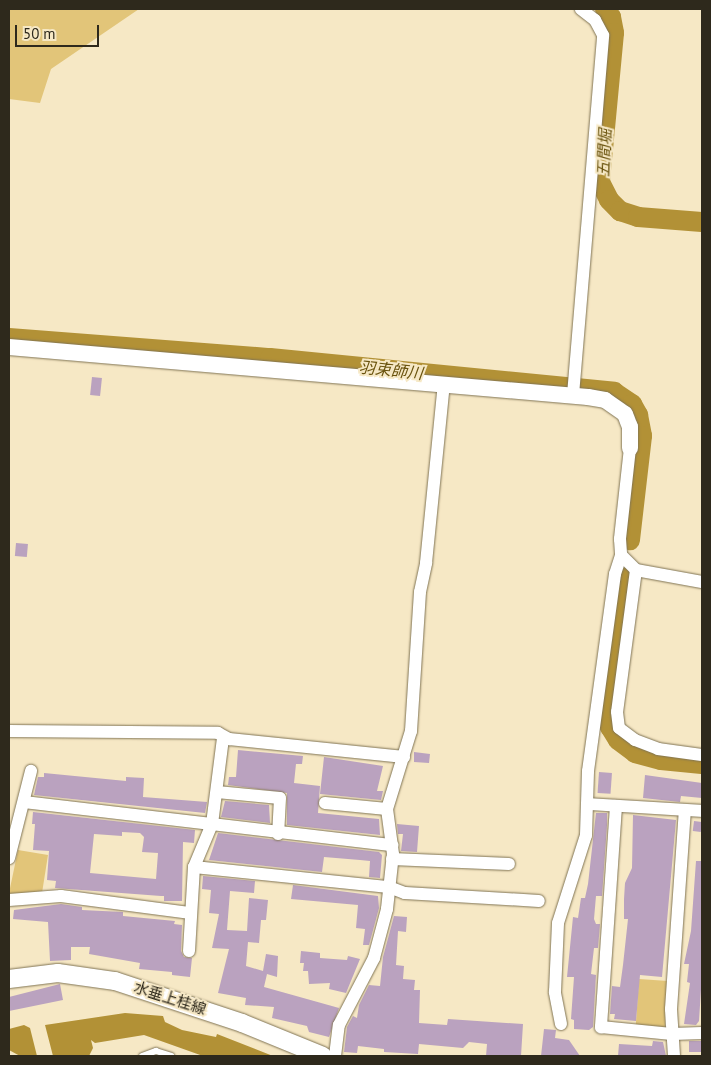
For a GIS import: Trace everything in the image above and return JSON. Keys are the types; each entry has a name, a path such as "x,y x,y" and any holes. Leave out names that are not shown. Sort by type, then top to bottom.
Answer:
{"main road":[{"name":"水垂上桂線","path":"9,978 58,974 115,981 242,1023 323,1056"}],"street":[{"path":"573,395 602,35 595,20 581,9"},
{"path":"9,347 573,395 615,405 625,414 630,427 630,448 620,539 621,554 615,574 588,771 586,836 558,923 555,992 561,1024"},
{"path":"335,1056 340,1025 374,958 382,934 392,859 392,845 386,809 411,731 420,592 426,563 444,384"},
{"path":"621,554 636,570 702,582"},
{"path":"636,570 617,712 619,728 635,740 658,749 702,755"},
{"path":"9,731 218,733 223,738 404,757"},
{"path":"189,951 194,867 212,824 223,738"},
{"path":"9,858 31,772"},
{"path":"217,792 280,798 278,834"},
{"path":"24,802 212,824 278,834 392,845"},
{"path":"325,803 386,809"},
{"path":"588,804 702,811"},
{"path":"616,806 601,1026 672,1034 702,1033"},
{"path":"674,1056 672,1034 685,810"},
{"path":"392,859 509,864"},
{"path":"194,867 389,887 405,893 539,901"},
{"path":"9,900 61,896 191,913"}],"lane":[{"path":"142,1056 171,1056"}],"shaded area":[{"path":"9,9 139,9 51,69 40,103 9,99"},
{"path":"18,850 48,855 42,893 11,896 9,893"},
{"path":"639,979 668,981 665,1028 636,1026"},
{"path":"125,1013 163,1016 165,1022 182,1030 216,1037 217,1034 273,1056 203,1056 144,1035 95,1043 91,1040 93,1048 89,1056 53,1056 45,1025"},
{"path":"24,1025 30,1028 37,1056 20,1056 9,1050 9,1029"}],"building":[{"path":"92,377 102,378 100,396 90,395"},
{"path":"16,543 28,544 27,557 15,556"},
{"path":"238,750 303,756 302,764 296,764 294,783 320,786 318,813 379,819 380,835 287,825 287,793 228,785 229,777 236,777"},
{"path":"414,752 430,754 429,763 414,762"},
{"path":"324,757 383,766 377,791 383,791 381,800 320,794"},
{"path":"599,772 612,773 611,794 598,793"},
{"path":"44,773 126,781 126,777 144,778 143,797 207,802 205,813 34,795 38,777 44,777"},
{"path":"645,775 702,783 702,798 681,796 680,802 643,798"},
{"path":"225,801 269,805 270,823 221,817"},
{"path":"33,812 195,830 194,843 183,842 182,901 164,901 164,896 55,888 56,881 47,880 49,851 33,850 35,824 32,824","holes":["122,832 140,833 144,837 142,852 158,853 156,879 90,873 94,834 122,836"]},
{"path":"596,813 607,813 607,825 602,896 596,896 594,919 596,924 600,924 598,948 594,948 591,974 596,975 593,1027 589,1030 574,1029 574,1020 571,1019 574,977 567,977 573,917 578,918 581,898 585,898"},
{"path":"633,815 676,820 662,977 640,975 636,1021 614,1019 615,1014 610,1014 612,986 620,987 623,965 628,919 624,919 625,883 632,868"},
{"path":"694,821 702,822 701,832 693,831"},
{"path":"397,824 419,826 417,852 401,851 403,834 398,834"},
{"path":"218,833 379,852 382,855 380,878 369,877 370,861 324,857 322,872 209,860"},
{"path":"696,861 702,861 702,974 699,1021 696,1025 684,1024 690,983 687,982 689,964 684,964 691,931"},
{"path":"203,876 255,881 254,893 230,891 227,930 247,931 249,898 268,900 266,920 261,920 259,943 248,942 246,966 263,971 266,954 278,956 277,977 267,974 264,987 339,1008 329,1037 309,1032 307,1026 272,1018 274,1007 245,1005 246,998 218,993 229,949 212,948 219,914 209,913 211,890 202,889"},
{"path":"293,885 378,896 379,908 369,945 363,945 365,929 356,928 358,905 291,899"},
{"path":"61,904 82,907 82,910 123,912 123,916 175,921 174,924 182,925 181,951 184,957 192,958 190,977 172,975 172,972 139,969 140,963 89,954 90,947 71,947 71,960 50,961 48,922 13,919 14,910"},
{"path":"394,916 407,917 406,932 398,931 396,965 404,966 403,979 415,980 414,990 420,990 419,1023 447,1025 448,1019 523,1024 521,1056 486,1056 487,1044 469,1042 463,1048 419,1044 418,1054 384,1052 384,1049 358,1046 357,1053 344,1052 347,1027 353,1016 357,1018 359,1005 369,985 380,986 383,957"},
{"path":"301,951 320,953 320,958 347,960 348,956 360,959 346,993 329,989 330,983 309,984 308,971 303,971 304,963 300,963"},
{"path":"60,984 63,1000 9,1011 9,997"},
{"path":"544,1029 556,1030 555,1038 569,1040 580,1056 541,1056"},
{"path":"653,1041 663,1042 666,1056 618,1056 619,1044 652,1046"},
{"path":"689,1041 702,1041 702,1052 689,1052"}],"waterway":[{"name":"五間堀","path":"605,9 611,17 614,33 600,182 609,200 620,211 638,217 702,222"},
{"name":"羽束師川","path":"9,338 270,358 614,392 632,404 638,415 642,436 630,540"},
{"name":"羽束師川","path":"625,578 610,727 618,740 635,753 661,760 702,764"}]}
